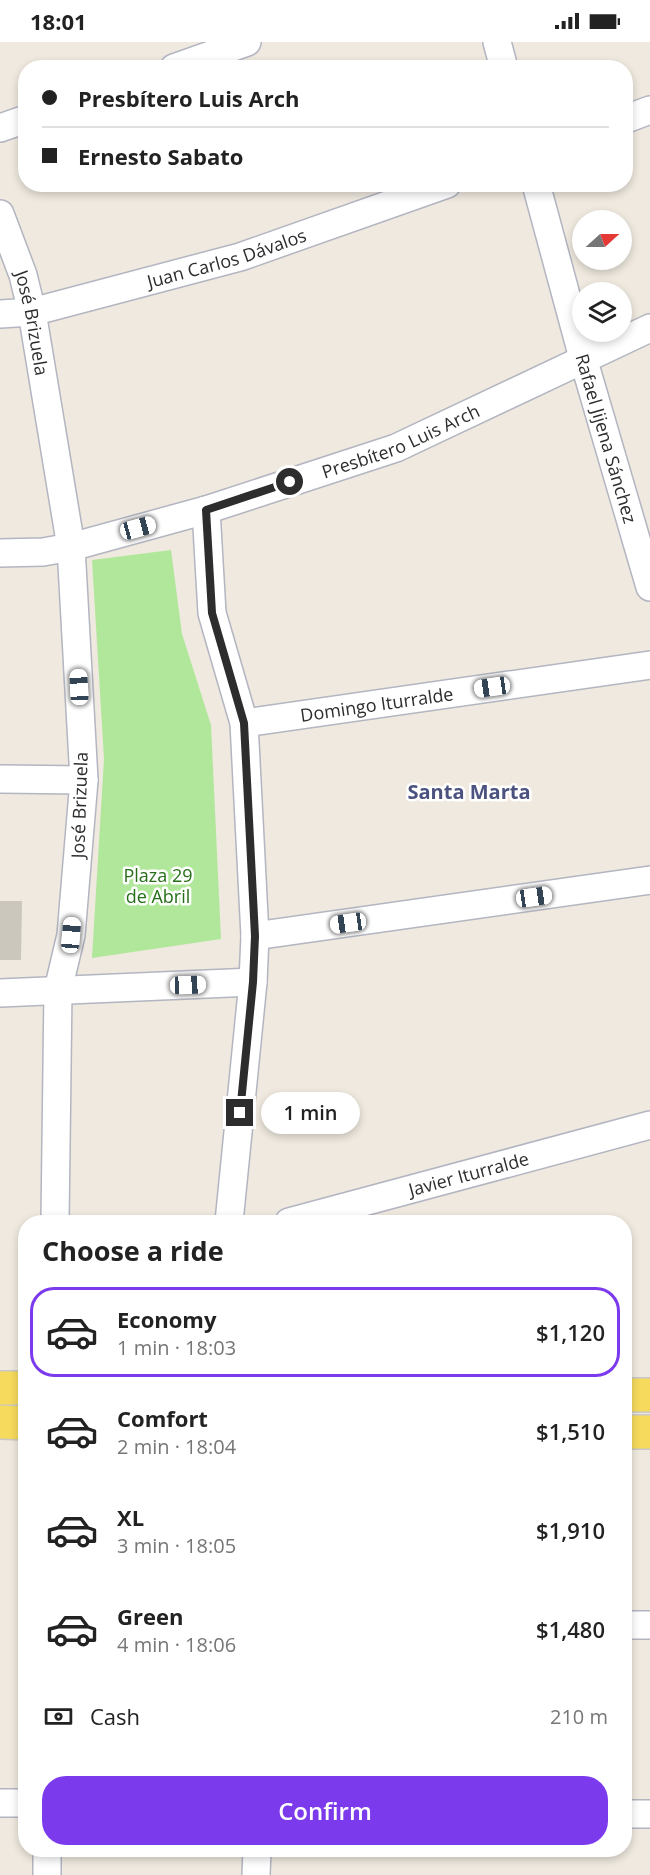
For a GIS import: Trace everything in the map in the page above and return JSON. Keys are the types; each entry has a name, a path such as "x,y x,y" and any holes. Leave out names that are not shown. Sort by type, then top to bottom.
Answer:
{"main road":[{"path":"0,1388 18,1388"},
{"path":"632,1395 650,1395"},
{"path":"0,1422 18,1423"},
{"path":"632,1432 650,1432"}],"street":[{"path":"196,60 247,42"},
{"path":"497,42 502,60"},
{"path":"633,116 650,110"},
{"path":"0,128 18,122"},
{"name":"Juan Carlos Dávalos","path":"0,314 32,312 240,257 424,192"},
{"name":"Rafael Jijena Sánchez","path":"538,192 583,358 638,506 650,587"},
{"name":"José Brizuela","path":"0,214 23,275 32,312 71,547 84,780 71,935 58,990 55,1215"},
{"name":"Presbítero Luis Arch","path":"0,553 43,552 71,547 206,510 396,448 650,328"},
{"path":"206,510 212,613 244,723 255,936 253,982 230,1215"},
{"name":"Domingo Iturralde","path":"244,723 650,665"},
{"path":"0,779 84,780"},
{"path":"255,936 650,880"},
{"path":"0,993 253,982"},
{"name":"Javier Iturralde","path":"315,1215 650,1125"},
{"path":"632,1625 650,1625"},
{"path":"0,1803 18,1803"},
{"path":"632,1814 650,1814"},
{"path":"47,1857 47,1875"},
{"path":"256,1857 256,1875"}],"green space":[{"name":"Plaza 29 de Abril","path":"171,550 182,634 211,725 221,939 92,958 104,759 92,560"}],"building":[{"path":"0,901 22,901 21,960 0,960"}],"district":[{"name":"Santa Marta","path":"469,791"}],"route":[{"path":"240,1113 253,982 255,936 244,723 212,613 206,510 290,482"}]}
